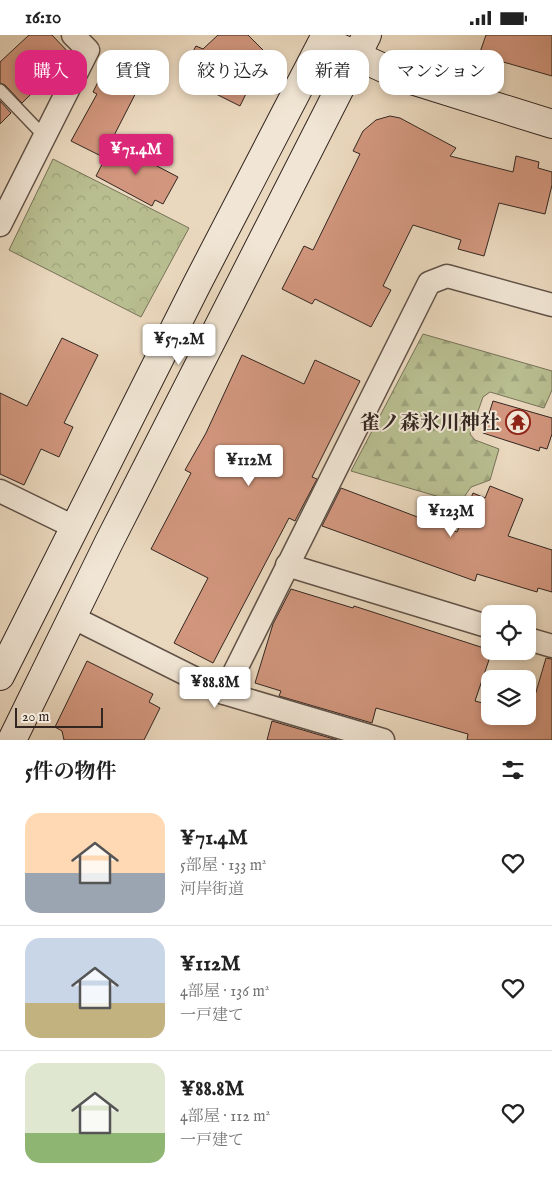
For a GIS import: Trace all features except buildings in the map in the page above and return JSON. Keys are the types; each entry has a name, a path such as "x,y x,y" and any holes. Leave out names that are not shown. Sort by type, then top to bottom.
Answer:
{"street":[{"path":"0,225 88,50 73,35"},
{"path":"0,676 322,36 361,45 405,78 552,124"},
{"path":"12,740 72,617 361,45"},
{"path":"224,693 429,283 448,276 552,305"},
{"path":"0,491 74,527"},
{"path":"287,565 481,624"},
{"path":"72,617 224,693 383,740"},
{"path":"536,641 552,646"}],"lane":[{"path":"0,89 45,137"}],"green space":[{"path":"53,159 189,228 141,317 9,250"},
{"path":"423,334 552,371 552,390 544,408 490,392 483,397 470,434 475,440 499,449 490,480 471,487 460,503 351,471"}],"place":[{"name":"雀ノ森氷川神社","path":"518,422"}]}
